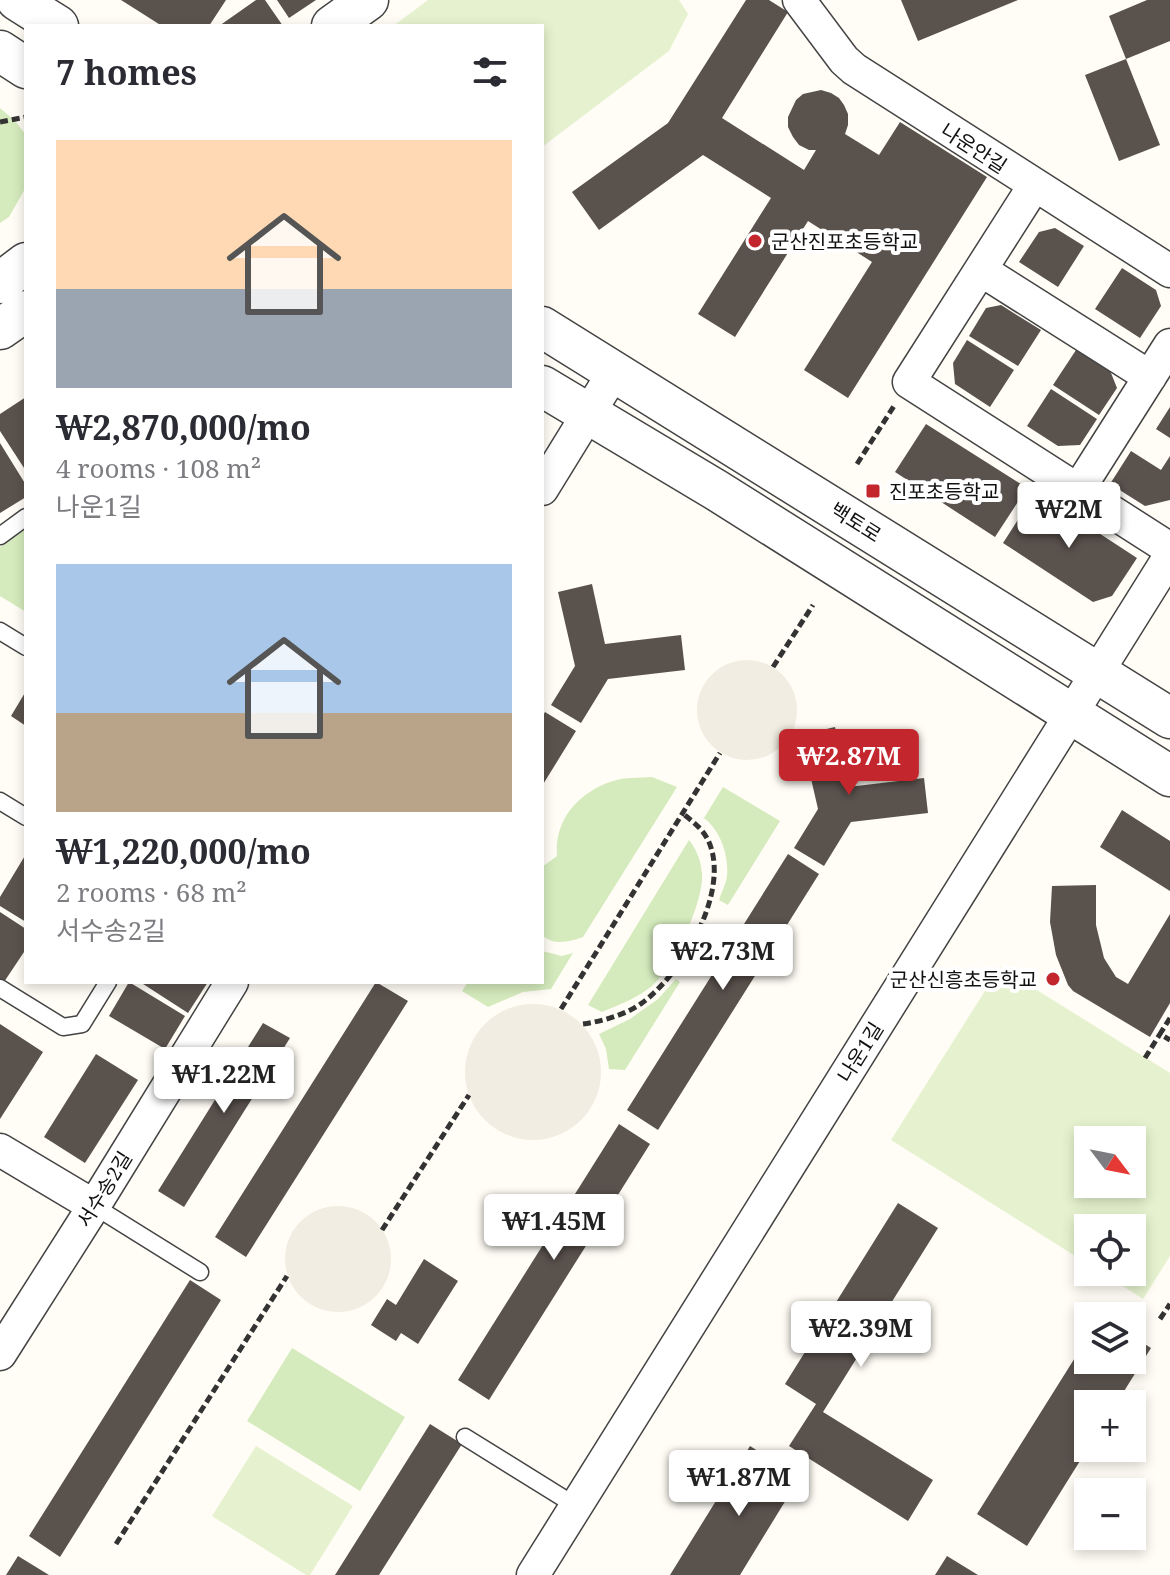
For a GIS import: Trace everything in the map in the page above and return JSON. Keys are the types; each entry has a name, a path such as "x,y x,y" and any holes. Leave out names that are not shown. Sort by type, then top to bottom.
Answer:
{"street":[{"path":"17,0 55,24"},
{"path":"335,24 368,0"},
{"name":"나운안길","path":"799,0 854,69 1170,271"},
{"path":"0,51 24,67"},
{"path":"1034,186 909,382 1170,549"},
{"path":"0,283 24,265"},
{"path":"981,270 1150,377"},
{"path":"0,329 24,312"},
{"name":"백토로","path":"544,328 1170,718"},
{"path":"1078,490 1170,345"},
{"path":"544,486 614,372"},
{"path":"544,387 716,490 1170,776"},
{"name":"나운1길","path":"533,1575 1170,556"},
{"name":"서수송2길","path":"0,1354 231,984"},
{"path":"0,1150 94,1206"}],"lane":[{"path":"0,536 24,518"},
{"path":"0,631 24,646"},
{"path":"0,801 24,816"},
{"path":"0,988 63,1027 82,1024 107,984"},
{"path":"94,1206 200,1272"},
{"path":"465,1437 576,1506"}],"path":[{"path":"0,122 24,117"},
{"path":"857,464 909,382"},
{"path":"773,667 813,605"},
{"path":"561,1009 720,753"},
{"path":"583,1024 602,1021 638,1006 659,990 691,946 708,908 714,877 713,856 707,839 697,825 682,813"},
{"path":"1145,1058 1170,1018"},
{"path":"1160,1034 1170,1040"},
{"path":"382,1230 469,1095"},
{"path":"116,1544 287,1276"},
{"path":"1160,1319 1170,1304"}],"green space":[{"path":"428,0 679,0 688,14 669,51 544,145 544,24 396,24"},
{"path":"0,108 24,132 24,191 9,217 0,223"},
{"path":"24,530 24,611 0,596 0,547"},
{"path":"652,777 677,787 583,937 552,941 544,936 544,866 557,856 557,843 564,819 589,792 622,779"},
{"path":"723,787 780,821 728,905 719,900 727,876 725,852 715,829 704,818"},
{"path":"689,840 700,860 701,886 693,917 669,965 652,986 628,1001 602,1012 588,1005"},
{"path":"544,952 562,956 573,953 551,989 523,992 488,1007 462,991 467,984 544,984"},
{"path":"1000,967 1170,1073 1170,1256 1143,1299 1123,1286 1146,1286 1146,1214 1074,1214 1074,1255 891,1140"},
{"path":"676,979 680,982 625,1070 609,1069 606,1049 599,1034 630,1019 658,999"},
{"path":"292,1348 405,1417 360,1491 247,1421"},
{"path":"256,1446 353,1506 310,1575 212,1516"}],"shaded area":[{"path":"747,660 766,663 783,674 794,691 797,710 794,729 783,746 766,757 747,760 728,757 711,746 700,729 697,710 700,691 711,674 728,663"},
{"path":"533,1004 559,1009 581,1024 596,1046 601,1072 596,1098 581,1120 559,1135 533,1140 507,1135 485,1120 470,1098 465,1072 470,1046 485,1024 507,1009"},
{"path":"338,1206 358,1210 376,1221 387,1239 391,1259 387,1279 376,1297 358,1308 338,1312 318,1308 300,1297 289,1279 285,1259 289,1239 300,1221 318,1210"}],"building":[{"path":"121,0 226,0 210,24 159,24"},
{"path":"256,0 265,0 282,24 222,24"},
{"path":"277,0 316,0 289,18"},
{"path":"746,0 769,0 788,12 722,118 804,170 816,150 799,145 788,127 788,117 796,100 803,94 821,90 839,98 844,105 848,114 845,134 879,155 900,122 987,177 848,398 804,370 872,262 808,221 735,337 698,314 771,198 703,155 599,230 572,192 668,123"},
{"path":"901,0 1018,0 918,41"},
{"path":"1147,0 1170,0 1170,41 1126,59 1109,16"},
{"path":"1126,59 1160,145 1119,161 1085,75"},
{"path":"1055,228 1084,246 1058,287 1019,262 1039,232"},
{"path":"1122,268 1156,290 1161,306 1140,338 1095,309"},
{"path":"1001,305 1041,330 1018,366 969,336 986,308"},
{"path":"967,340 1014,370 990,407 955,384 953,363"},
{"path":"1078,347 1109,368 1117,388 1099,415 1053,385"},
{"path":"1051,389 1097,419 1080,445 1058,446 1027,426"},
{"path":"24,398 24,468 0,431 0,414"},
{"path":"1170,407 1170,438 1156,429"},
{"path":"926,424 1027,488 995,537 895,472"},
{"path":"0,443 24,482 24,498 0,513"},
{"path":"1131,451 1161,470 1170,456 1170,500 1145,506 1110,484"},
{"path":"1036,492 1137,558 1112,596 1093,602 1003,543"},
{"path":"592,584 605,644 681,635 685,670 608,679 581,723 551,705 575,666 558,592"},
{"path":"24,694 24,725 11,716"},
{"path":"544,714 576,731 544,783"},
{"path":"835,727 848,787 924,778 928,813 851,822 824,866 794,848 818,809 801,735"},
{"path":"1122,810 1170,841 1170,891 1100,847"},
{"path":"788,854 819,874 658,1130 627,1110"},
{"path":"24,857 24,921 0,906 0,897"},
{"path":"1096,885 1096,925 1104,958 1116,977 1128,984 1170,914 1170,1003 1150,1037 1073,991 1056,955 1050,922 1052,886"},
{"path":"0,912 24,928 24,952 0,988"},
{"path":"128,984 132,984 185,1016 165,1049 109,1016"},
{"path":"143,984 207,984 188,1013"},
{"path":"375,984 408,1001 246,1257 215,1237"},
{"path":"263,1023 290,1038 184,1207 158,1191"},
{"path":"0,1024 43,1052 0,1119"},
{"path":"96,1054 138,1080 85,1163 44,1137"},
{"path":"619,1124 650,1144 489,1400 458,1380"},
{"path":"898,1203 938,1228 823,1412 933,1480 908,1521 789,1446 816,1404 785,1384"},
{"path":"424,1259 458,1281 418,1344 401,1333 396,1341 371,1325 387,1299 396,1305"},
{"path":"190,1280 221,1300 60,1557 29,1536"},
{"path":"1074,1359 1074,1374 1135,1374 1125,1390 1074,1390 1074,1462 1079,1462 1027,1546 977,1514"},
{"path":"430,1424 462,1444 379,1575 335,1575"},
{"path":"750,1446 800,1477 740,1575 670,1575"},
{"path":"18,1556 49,1575 6,1575"},
{"path":"947,1556 978,1575 935,1575"}],"place":[{"name":"군산진포초등학교","path":"755,241"},
{"name":"진포초등학교","path":"873,491"},
{"name":"군산신흥초등학교","path":"1053,979"}]}
